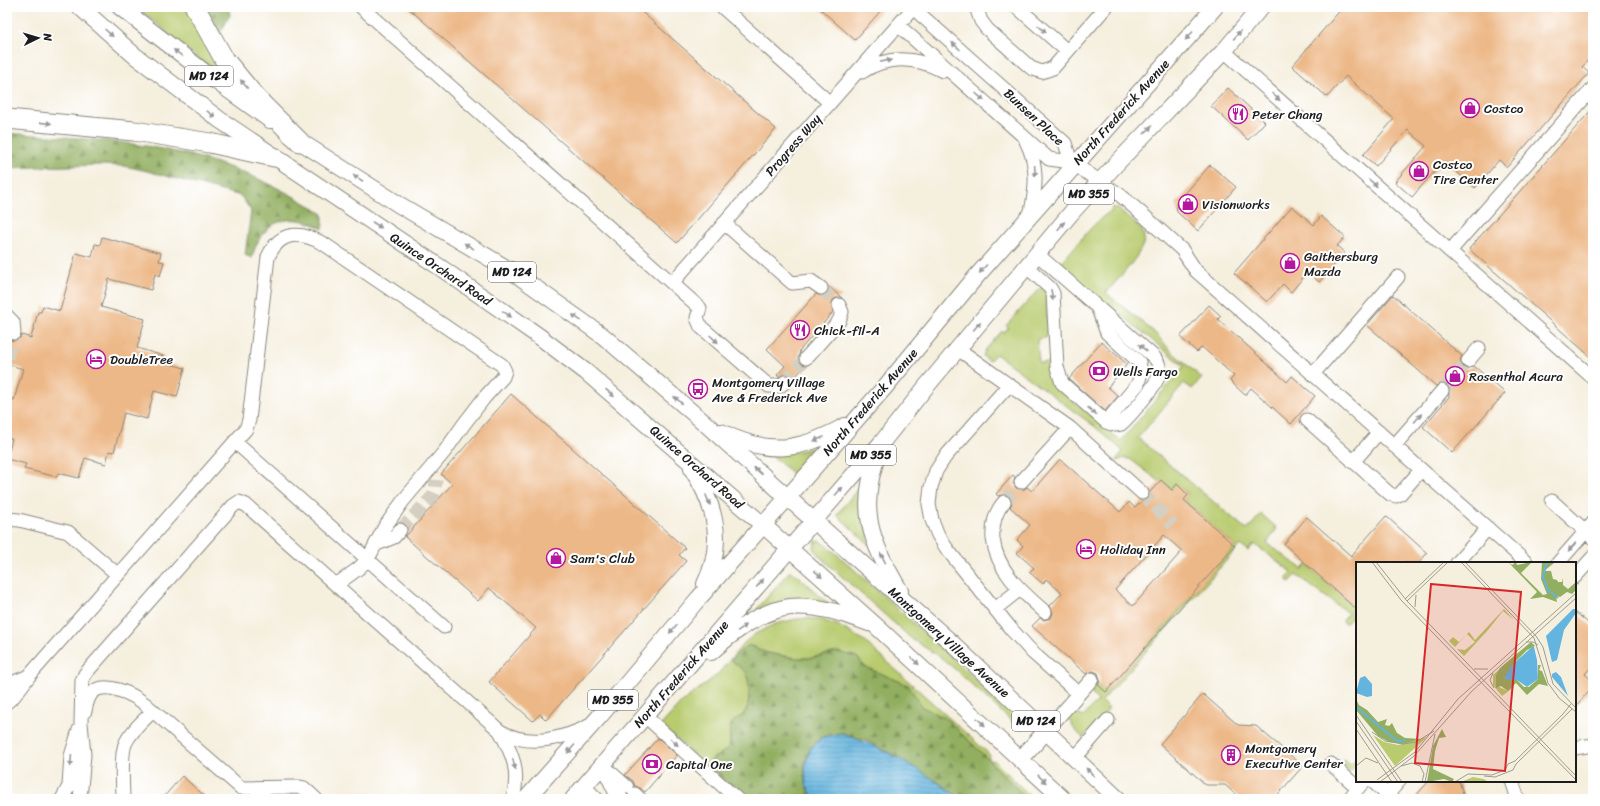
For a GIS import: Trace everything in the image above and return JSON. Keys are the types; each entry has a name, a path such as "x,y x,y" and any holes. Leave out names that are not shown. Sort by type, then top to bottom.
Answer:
{"highway":[{"path":"195,7 224,59 257,99 300,142"},
{"path":"7,119 134,131 210,143 274,158"}],"main road":[{"name":"Quince Orchard Road","path":"80,7 134,55 220,120 274,158 385,230 540,337 586,372 789,548"},
{"name":"MD 124","path":"120,7 216,82 300,142 398,204 519,277 603,336 707,425 813,521"},
{"name":"North Frederick Avenue","path":"526,799 593,724 698,599 885,387 975,278 1030,216 1072,164 1215,7"},
{"name":"North Frederick Avenue","path":"573,799 660,700 789,548 883,442 1072,212 1224,51 1261,7"},
{"path":"707,425 742,442 761,447 780,448 804,444 833,433 854,422"},
{"path":"883,442 872,471 867,500 868,512 872,534 878,548 892,577 908,604"},
{"path":"682,454 701,484 712,509 715,525 716,541 714,560 709,577 698,599"},
{"name":"Montgomery Village Avenue","path":"813,521 953,644 1118,799"},
{"name":"MD 124","path":"789,548 1064,799"},
{"path":"660,700 693,668 732,635 749,623 773,611 791,607 813,608 853,617 875,625"},
{"path":"1021,759 1046,731"}],"street":[{"path":"361,7 700,308 697,318 701,327 750,371 769,386 780,386 785,382"},
{"path":"722,7 830,102"},
{"path":"976,7 981,21 987,29 1031,68 1042,72 1053,68 1106,7"},
{"path":"1017,7 1068,52"},
{"name":"Progress Way","path":"672,283 913,8"},
{"name":"Bunsen Place","path":"913,8 1065,143 1072,164"},
{"name":"Bunsen Place","path":"898,25 1049,158 1072,164"},
{"path":"1224,51 1593,378"},
{"path":"852,78 880,62 903,59 928,63 960,79"},
{"path":"1450,251 1593,88"},
{"path":"1022,134 1030,150 1035,167 1035,192 1030,216"},
{"path":"1072,164 1120,195 1179,248 1196,271 1526,562"},
{"path":"724,223 792,283 809,280 821,288"},
{"path":"7,702 14,696 29,676 246,429 249,420 268,257 272,249 281,240 293,235 302,234 324,244 504,367 505,372 503,377 464,424 445,451 403,501 384,528 368,559 359,568 336,585"},
{"path":"1027,267 1050,288 1053,293 1057,367 1062,383 1106,422 1115,425 1122,422 1155,384 1159,377 1160,369 1154,357 1037,254"},
{"path":"1313,374 1398,277"},
{"path":"806,358 839,321 842,312 839,305"},
{"path":"1097,307 1107,333 1139,362 1141,372 1138,384 1106,422"},
{"path":"7,316 13,322 14,333"},
{"path":"1468,361 1480,348"},
{"path":"958,349 1070,428 1142,493"},
{"path":"1010,385 946,457 936,471 930,493 932,520 947,549 1021,641 1079,694"},
{"path":"1394,446 1442,391"},
{"path":"1307,420 1390,494 1396,496 1400,494 1422,470"},
{"path":"1022,482 1070,428"},
{"path":"1354,462 1379,432"},
{"path":"235,442 444,627"},
{"path":"432,467 436,480"},
{"path":"1552,501 1591,531 1559,562"},
{"path":"80,799 84,757 80,724 82,681 85,674 236,503 239,502 246,505 500,731 514,737 545,740 576,732 593,724"},
{"path":"1004,502 995,515 993,529 996,552 1004,569 1020,589 1045,612"},
{"path":"7,519 19,520 68,532 118,575"},
{"path":"1458,562 1488,528"},
{"path":"377,544 394,537 400,530"},
{"path":"1576,576 1593,556"},
{"path":"995,609 1020,589"},
{"path":"7,685 29,676"},
{"path":"1046,731 1092,679"},
{"path":"62,799 69,786 71,756 90,694 100,689 124,691 138,698 241,788 298,787 304,788 316,799"},
{"path":"123,799 124,745 128,738 153,710"},
{"path":"646,716 737,799"},
{"path":"1075,758 1108,720"},
{"path":"500,731 511,753 515,768 516,781 513,799"},
{"path":"1576,748 1593,745"},
{"path":"1331,764 1356,781"},
{"path":"602,765 615,792 631,795"},
{"path":"1373,782 1388,798 1398,782"},
{"path":"1512,782 1518,799"},
{"path":"1349,799 1361,784"},
{"path":"584,786 597,799"}],"green space":[{"path":"137,7 187,7 236,86 194,55"},
{"path":"205,7 228,7 230,15 220,34"},
{"path":"7,133 128,143 167,150 208,160 248,174 305,203 323,214 323,229 311,223 299,220 278,222 262,235 256,245 252,258 245,255 251,211 241,196 124,166 99,165 7,168"},
{"path":"1112,207 1123,212 1142,230 1144,238 1140,251 1123,274 1106,293 1154,332 1171,351 1202,378 1192,389 1184,383 1138,438 1247,530 1261,514 1275,526 1276,530 1267,543 1302,569 1307,565 1356,609 1356,620 1352,617 1347,623 1344,623 1343,620 1348,613 1296,575 1291,581 1288,582 1287,578 1292,572 1254,544 1248,551 1240,545 1102,701 1108,707 1108,710 1083,738 1075,730 1067,717 1074,711 1083,717 1098,701 1091,691 1097,684 1106,692 1235,546 1184,500 1188,494 1177,485 1172,490 1161,480 1159,481 1130,459 1124,458 1117,461 1123,451 1094,426 996,354 989,361 983,356 986,349 1002,331 1004,333 1008,328 1006,326 1038,290 1043,287 1046,293 1048,335 1046,338 1037,339 1039,363 1050,363 1063,393 1121,441 1184,366 1116,311 1058,270 1061,263 1085,234 1106,214 1112,211"},
{"path":"814,448 814,450 793,474 772,456"},
{"path":"862,483 869,545 837,515"},
{"path":"819,540 837,554 1026,724 1025,728 1019,728 957,671 940,657 913,640 819,556 814,548 816,541"},
{"path":"790,571 828,603 756,610"},
{"path":"808,618 822,620 837,625 863,640 990,755 988,757 992,761 994,760 1033,799 1027,799 945,718 922,707 908,685 865,667 857,657 838,652 810,658 796,658 767,653 749,645 739,667 747,672 749,694 748,706 743,715 734,721 730,727 730,743 728,746 724,751 712,759 712,769 745,799 742,799 661,725 683,701 717,675 744,643 755,634 775,624"},
{"path":"749,645 767,653 796,658 810,658 838,652 857,657 865,667 908,685 922,707 945,718 1027,799 961,799 941,784 890,753 865,740 842,733 822,737 810,748 804,766 806,784 813,799 745,799 712,769 712,759 724,751 728,746 730,743 731,725 743,715 748,706 749,694 747,673 731,660 741,650"},
{"path":"1344,759 1351,764 1356,759 1356,766 1350,771 1343,766 1342,762"}],"water":[{"path":"842,733 889,753 933,779 961,799 814,799 806,784 805,766 811,748 823,737"}],"building":[{"path":"407,7 636,7 776,129 677,243"},
{"path":"818,7 884,7 855,40"},
{"name":"Costco","path":"1343,7 1593,7 1593,55 1582,67 1589,73 1507,167 1499,160 1475,188 1444,161 1412,197 1395,182 1426,146 1408,130 1376,166 1363,155 1394,119 1346,76 1327,97 1292,66"},
{"name":"Peter Chang","path":"1228,88 1265,122 1248,140 1211,106"},
{"path":"1593,108 1593,359 1469,249"},
{"path":"1210,165 1236,187 1198,231 1177,212 1176,204"},
{"name":"Gaithersburg Mazda","path":"1292,206 1314,225 1321,216 1345,237 1337,246 1345,253 1319,282 1308,272 1291,292 1283,284 1267,302 1234,273"},
{"name":"DoubleTree","path":"102,237 161,253 159,261 164,262 160,276 155,274 151,290 109,279 101,307 145,319 137,348 164,356 162,362 185,368 177,397 154,391 147,419 124,413 114,452 109,451 106,464 85,458 79,478 58,473 57,477 24,469 26,464 7,459 12,439 7,438 7,398 14,400 23,369 7,364 7,336 10,340 14,341 19,339 22,335 31,338 38,312 41,312 43,306 60,311 76,253 92,257 95,244 100,245"},
{"name":"Chick-fil-A","path":"828,286 842,298 836,298 833,300 831,304 833,312 799,351 799,361 805,366 792,380 788,374 783,374 779,377 777,375 785,366 767,349 816,294 821,296 827,293"},
{"name":"Rosenthal Acura","path":"1393,295 1462,356 1460,360 1463,367 1467,369 1474,366 1505,393 1452,453 1423,427 1449,397 1449,388 1443,383 1436,386 1367,325"},
{"path":"1209,305 1221,316 1218,319 1287,382 1292,376 1315,396 1291,424 1251,388 1245,395 1230,381 1234,376 1202,347 1197,352 1180,337"},
{"path":"1101,342 1127,364 1108,387 1118,396 1105,411 1069,379"},
{"name":"Sam's Club","path":"511,394 685,548 679,555 686,561 546,720 540,714 533,721 489,682 536,628 489,588 478,601 405,537 452,484 441,474"},
{"path":"1060,459 1120,512 1129,502 1135,508 1142,501 1148,499 1150,492 1161,480 1172,490 1177,484 1188,495 1184,500 1235,546 1106,692 1098,685 1100,680 1098,673 1093,671 1086,674 1032,626 1040,618 1044,620 1051,618 1053,613 1050,606 1062,593 1046,579 1043,584 1029,572 1034,568 1017,553 1023,546 1017,540 1030,525 1010,507 1012,503 1009,496 1005,494 998,496 996,494 1013,475 1015,477 1013,484 1016,488 1023,490 1027,487 1032,491","holes":["1164,535 1182,551 1133,606 1115,590"]},
{"path":"1386,516 1427,553 1420,562 1356,562 1356,609 1284,544 1307,517 1351,556"},
{"path":"1576,613 1593,627 1593,665 1585,674 1593,681 1593,686 1576,706"},
{"name":"Montgomery Executive Center","path":"1203,694 1238,725 1256,726 1303,766 1274,799 1241,799 1225,785 1206,785 1160,744"},
{"name":"Capital One","path":"658,738 677,755 645,792 635,786 633,781 625,775"},
{"path":"182,776 208,799 162,799"},
{"path":"1428,782 1459,782 1465,799 1413,799"}],"tunnel":[{"path":"821,288 839,305"},
{"path":"7,358 14,333"},
{"path":"785,382 806,358"},
{"path":"1442,391 1468,361"},
{"path":"400,530 433,496 436,480"},
{"path":"1004,502 1021,482"},
{"path":"1142,493 1173,525"}],"place":[{"name":"Costco","path":"1470,108"},
{"name":"Peter Chang","path":"1238,114"},
{"name":"Costco Tire Center","path":"1419,171"},
{"name":"Visionworks","path":"1188,204"},
{"name":"Gaithersburg Mazda","path":"1290,263"},
{"name":"Chick-fil-A","path":"800,330"},
{"name":"DoubleTree","path":"96,359"},
{"name":"Wells Fargo","path":"1099,371"},
{"name":"Rosenthal Acura","path":"1455,376"},
{"name":"Montgomery Village Ave & Frederick Ave","path":"698,389"},
{"name":"Holiday Inn","path":"1086,549"},
{"name":"Sam's Club","path":"556,558"},
{"name":"Montgomery Executive Center","path":"1231,755"},
{"name":"Capital One","path":"652,764"}]}
